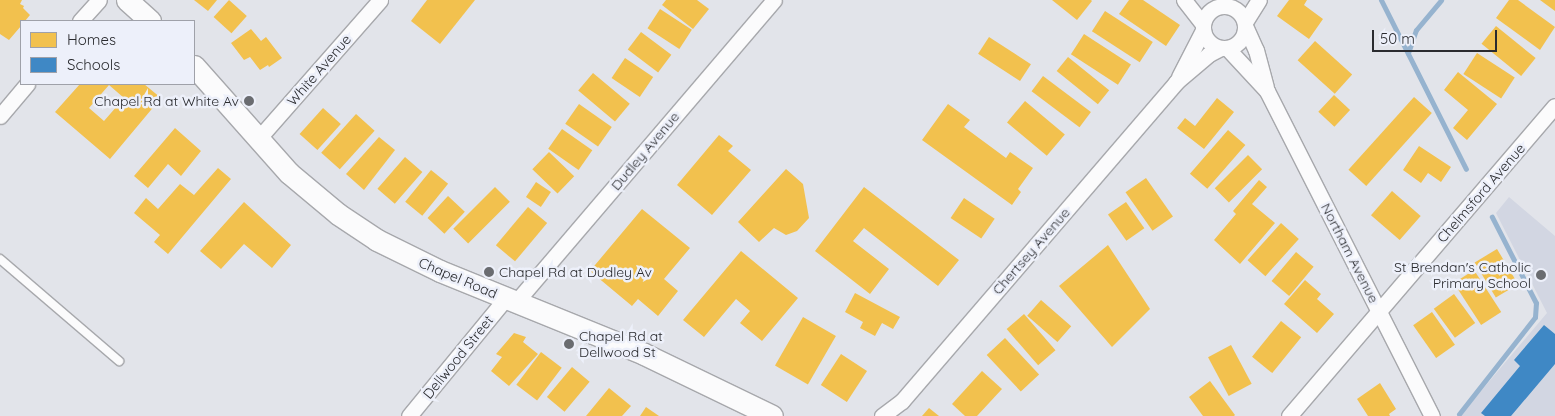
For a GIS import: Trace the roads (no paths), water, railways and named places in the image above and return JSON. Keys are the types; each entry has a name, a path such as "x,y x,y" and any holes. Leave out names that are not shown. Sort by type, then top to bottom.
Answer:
{"main road":[{"path":"127,0 149,20"},
{"name":"Chapel Road","path":"195,67 258,139 303,186 356,227 418,261 644,354 772,416"}],"street":[{"path":"81,20 99,0"},
{"name":"White Avenue","path":"258,139 380,0"},
{"name":"Dudley Avenue","path":"511,300 774,0"},
{"path":"1184,0 1203,27 1209,42 1224,48 1239,42 1245,25 1259,0"},
{"path":"1203,27 1208,12 1223,3 1241,13 1245,25"},
{"name":"Northam Avenue","path":"1245,25 1256,50 1267,91 1432,416"},
{"name":"Chertsey Avenue","path":"1176,82 1203,27"},
{"name":"Chertsey Avenue","path":"882,416 902,401 1176,82 1214,50 1224,48"},
{"name":"Northam Avenue","path":"1224,48 1267,91"},
{"path":"0,116 26,85"},
{"name":"Chelmsford Avenue","path":"1289,416 1555,106"},
{"name":"Dellwood Street","path":"409,416 511,300"}],"lane":[{"path":"0,259 118,361"}],"waterway":[{"path":"1381,0 1466,169"},
{"path":"1408,53 1416,30 1441,0"},
{"path":"1459,414 1535,317 1536,303 1492,217"}],"place":[{"name":"Chapel Rd at White Av","path":"249,101"},
{"name":"Chapel Rd at Dudley Av","path":"489,272"},
{"name":"St Brendan's Catholic Primary School","path":"1541,275"},
{"name":"Chapel Rd at Dellwood St","path":"569,344"}]}
